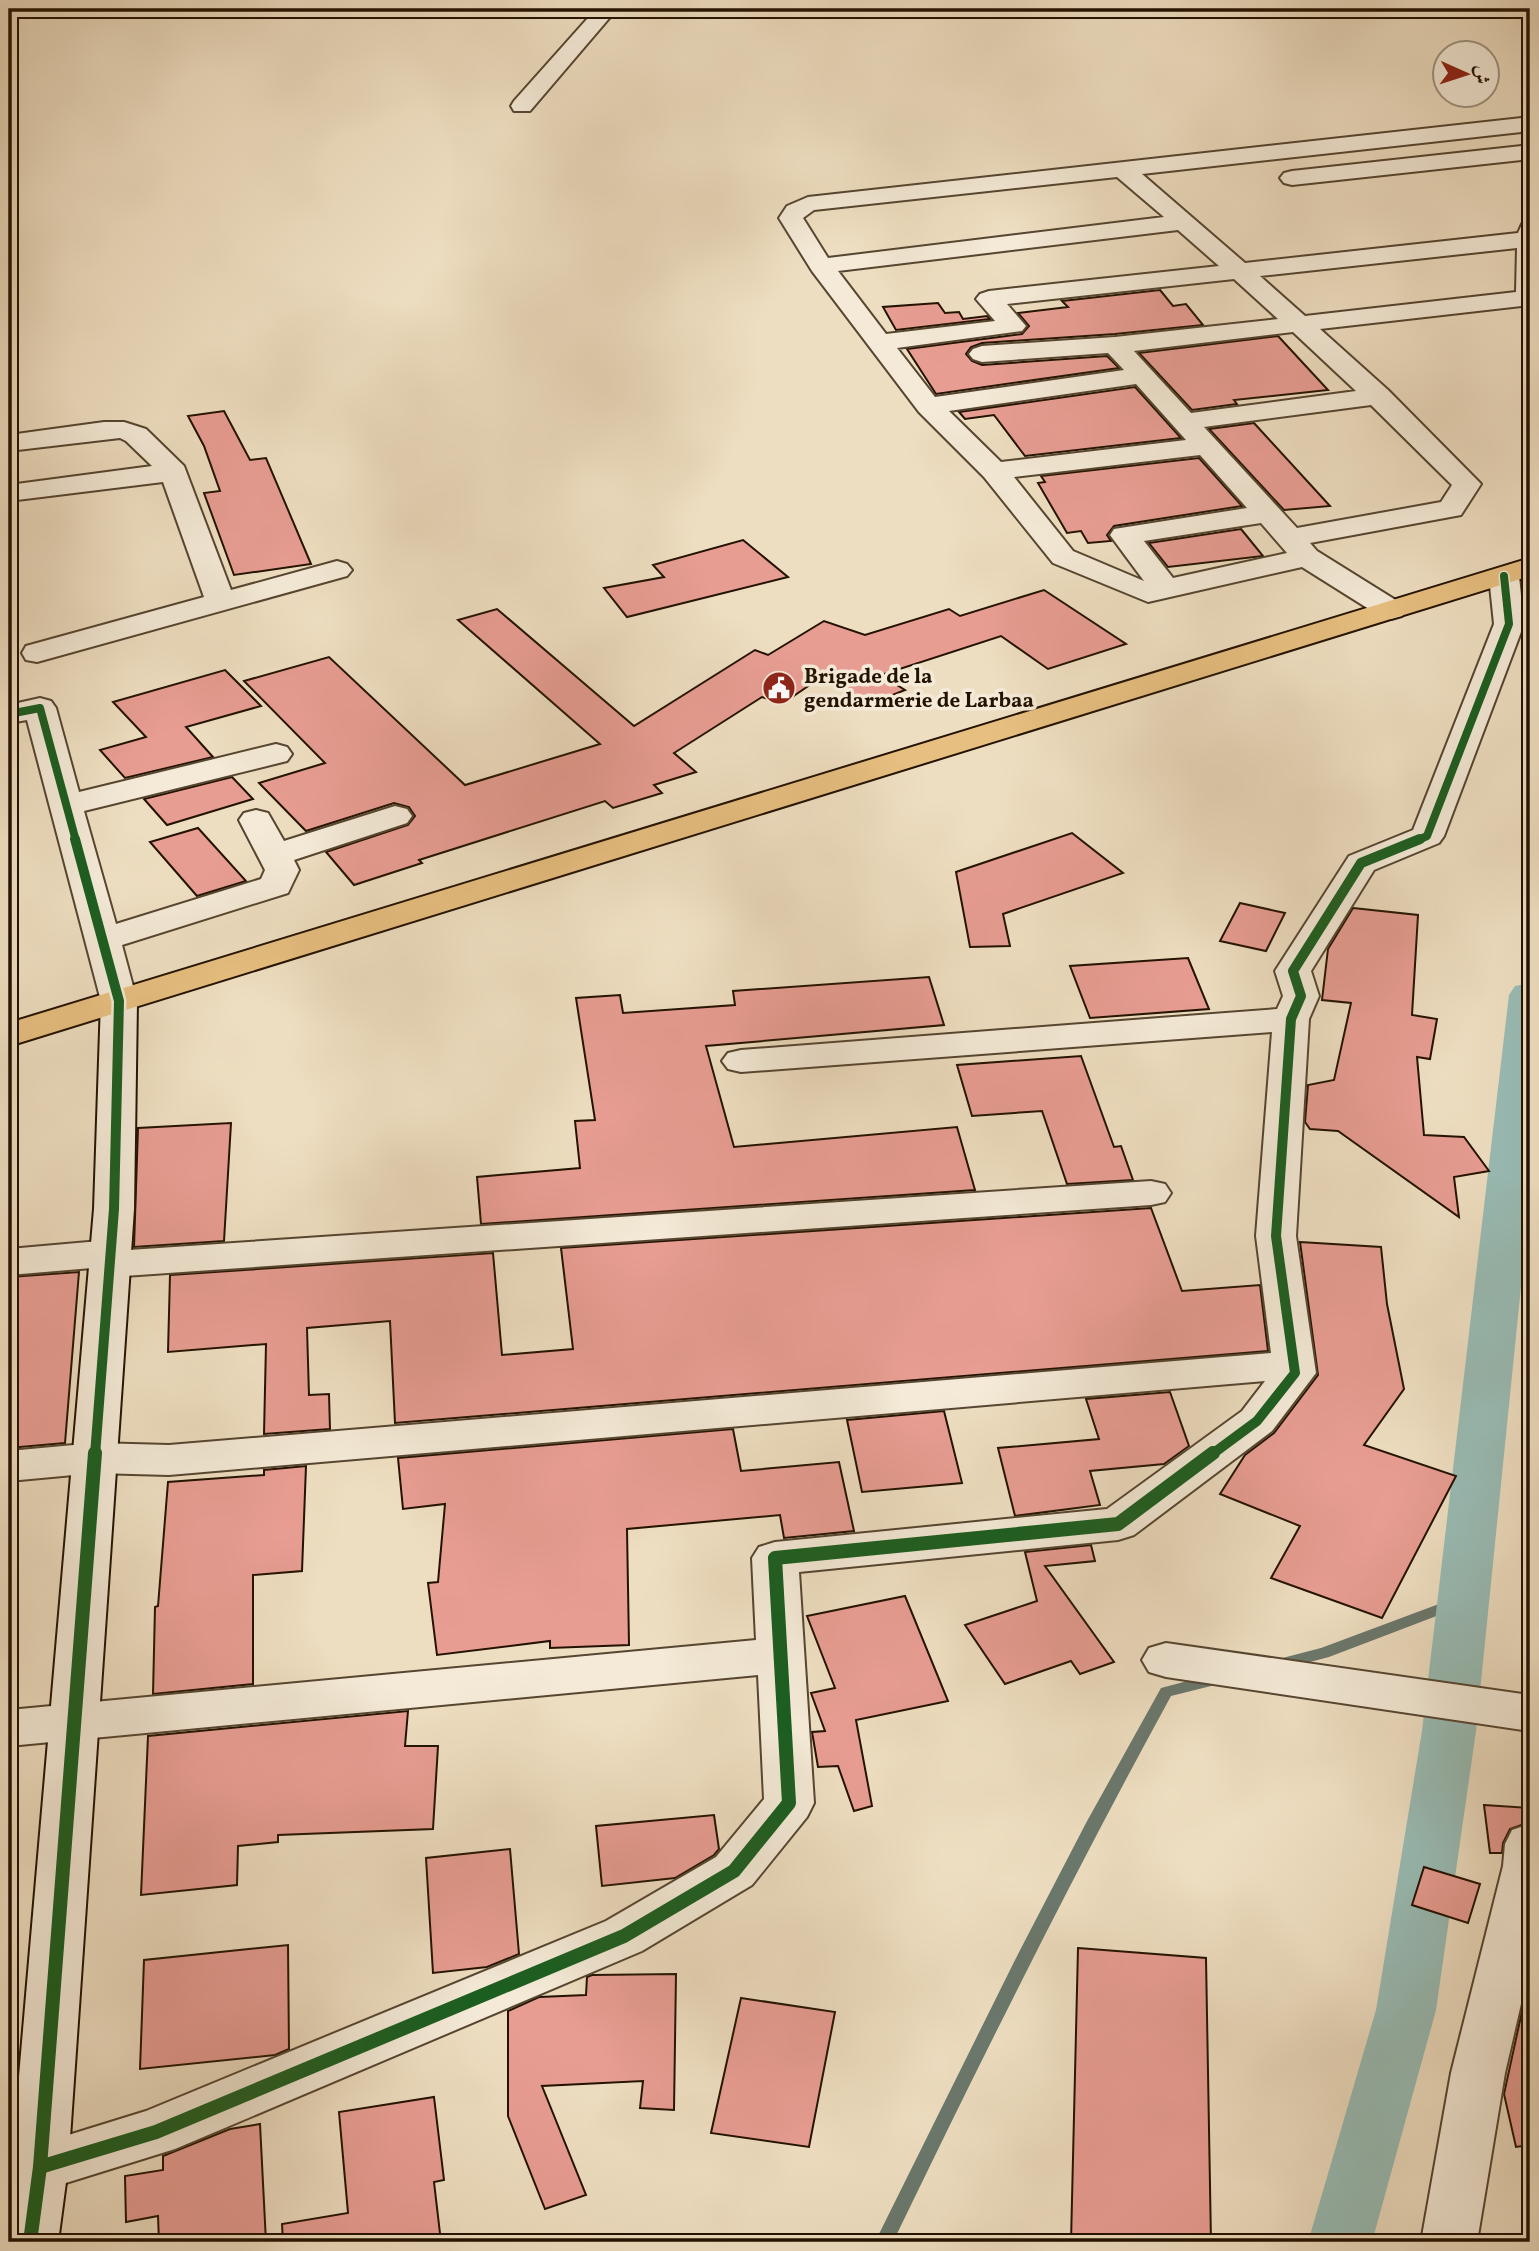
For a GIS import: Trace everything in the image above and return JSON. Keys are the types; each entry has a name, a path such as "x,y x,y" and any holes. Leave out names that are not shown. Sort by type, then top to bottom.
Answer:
{"main road":[{"path":"9,1035 1517,572"}],"street":[{"path":"522,106 607,9"},
{"path":"1122,169 1301,324 1379,396 1467,484 1451,509 1298,547 1147,593 1063,557 994,471 928,406 879,343 821,266 791,218 795,211 808,204 1122,169 1530,124"},
{"path":"1292,178 1530,152"},
{"path":"821,266 1184,222"},
{"path":"982,354 1115,345 1528,298 1530,229"},
{"path":"879,343 1013,326 989,299 1530,239"},
{"path":"1115,345 1140,376 1298,547 1391,610"},
{"path":"928,406 1140,376"},
{"path":"1183,422 1379,396"},
{"path":"9,443 124,430 135,435 174,472 221,603"},
{"path":"994,471 1205,446"},
{"path":"9,494 174,472"},
{"path":"1166,589 1124,535 1267,514"},
{"path":"30,2242 40,2167 110,1259 119,1001 66,806 24,711 23,650 221,603 337,570"},
{"path":"40,2167 156,2133 397,2033 624,1936 734,1871 789,1803 775,1558 1118,1524 1257,1421 1295,1373 1276,1236 1292,1019 1301,996 1293,971 1361,863 1427,836 1510,624 1517,572"},
{"path":"66,806 276,754"},
{"path":"274,855 395,816"},
{"path":"103,939 276,886 282,870 256,821"},
{"path":"741,1061 1292,1019"},
{"path":"9,1262 110,1259 1151,1193"},
{"path":"9,1465 94,1458 169,1460 1293,1366"},
{"path":"9,1728 780,1655"},
{"path":"1166,1660 1515,1711"},
{"path":"1449,2242 1478,2073 1528,1866 1530,1844"}],"building":[{"path":"1160,290 1173,306 1186,304 1203,325 982,343 971,347 966,354 972,361 982,365 1107,356 1119,368 936,394 907,349 1022,334 1029,326 1018,313 1068,307 1062,301"},
{"path":"938,303 945,313 959,312 963,319 987,316 990,319 896,330 883,307"},
{"path":"1278,336 1328,390 1234,400 1237,404 1192,410 1139,353"},
{"path":"1135,387 1181,438 1025,456 994,415 965,419 959,412"},
{"path":"224,411 250,460 266,458 311,564 234,575 204,493 220,491 204,446 188,416"},
{"path":"1254,423 1330,506 1284,510 1209,429"},
{"path":"1199,458 1242,506 1114,526 1107,535 1111,541 1088,543 1081,531 1067,533 1038,483 1045,482 1041,476"},
{"path":"1241,529 1263,556 1168,567 1149,543"},
{"path":"743,540 788,577 627,617 604,588 664,577 653,565"},
{"path":"1044,590 1126,644 1048,669 1001,636 881,675 905,690 868,705 823,676 782,704 762,697 674,753 696,772 654,785 662,793 613,808 605,801 419,860 422,863 354,885 326,852 408,825 415,816 409,807 394,803 306,831 259,783 325,763 244,681 329,657 465,785 600,744 458,620 497,609 634,726 755,650 768,655 824,621 865,635 949,609 960,616"},
{"path":"225,670 261,706 186,727 213,757 125,778 100,750 146,737 113,702"},
{"path":"232,777 253,799 167,825 144,799"},
{"path":"198,828 246,881 197,896 150,842"},
{"path":"1072,833 1123,873 1003,914 1010,946 970,947 956,872"},
{"path":"1240,903 1285,913 1266,951 1220,941"},
{"path":"1353,908 1418,915 1412,1015 1437,1019 1430,1059 1417,1057 1424,1135 1464,1137 1489,1171 1454,1177 1459,1217 1338,1131 1310,1129 1305,1122 1308,1085 1334,1080 1351,1003 1322,1000 1328,949"},
{"path":"1188,958 1209,1009 1090,1018 1070,966"},
{"path":"929,977 944,1025 706,1046 734,1147 957,1127 975,1190 481,1224 477,1177 580,1168 575,1121 595,1120 576,998 620,995 623,1013 735,1005 733,991"},
{"path":"1081,1056 1114,1147 1121,1146 1133,1180 1067,1184 1042,1111 972,1116 957,1065"},
{"path":"231,1123 224,1241 134,1247 138,1128"},
{"path":"1151,1208 1182,1291 1260,1285 1268,1351 395,1423 390,1321 307,1328 309,1395 329,1394 330,1429 264,1434 266,1344 168,1352 170,1275 493,1253 502,1355 573,1349 561,1248"},
{"path":"1300,1242 1381,1247 1387,1304 1404,1389 1364,1445 1456,1476 1382,1618 1271,1578 1300,1526 1220,1494 1245,1455 1274,1433 1318,1375"},
{"path":"79,1272 65,1443 9,1448 9,1277"},
{"path":"1170,1392 1189,1446 1164,1464 1090,1471 1100,1505 1015,1516 998,1448 1099,1439 1086,1399"},
{"path":"944,1411 962,1483 862,1492 847,1420"},
{"path":"733,1429 741,1471 839,1462 854,1531 784,1538 780,1515 627,1529 629,1645 550,1648 550,1641 437,1655 428,1583 438,1582 445,1504 403,1509 398,1458"},
{"path":"306,1466 302,1571 253,1575 253,1684 153,1694 155,1607 158,1606 168,1482 264,1475 264,1470"},
{"path":"1091,1545 1095,1561 1045,1566 1114,1662 1080,1674 1071,1661 1005,1684 965,1625 1037,1601 1025,1552"},
{"path":"905,1596 948,1701 856,1720 872,1806 854,1811 838,1766 818,1767 812,1732 825,1731 811,1693 835,1688 807,1616"},
{"path":"408,1711 405,1746 438,1746 433,1829 278,1835 278,1842 238,1846 237,1885 141,1895 148,1736"},
{"path":"1484,1805 1530,1808 1530,1822 1510,1829 1503,1843 1502,1853 1490,1853"},
{"path":"714,1815 719,1849 714,1855 675,1878 602,1886 596,1826"},
{"path":"510,1849 519,1954 487,1967 433,1973 426,1858"},
{"path":"1424,1867 1480,1884 1468,1923 1412,1905"},
{"path":"288,1945 289,2049 275,2055 140,2069 144,1960"},
{"path":"1078,1948 1206,1958 1211,2242 1071,2242"},
{"path":"676,1974 674,2110 640,2108 643,2081 542,2086 586,2195 545,2209 508,2116 508,2011 539,1997 586,1995 587,1977 592,1975"},
{"path":"1529,1979 1530,2145 1516,2147 1504,2094"},
{"path":"741,1998 835,2012 809,2147 711,2133"},
{"path":"434,2097 444,2180 434,2182 441,2242 283,2242 282,2224 348,2213 339,2112"},
{"path":"260,2124 266,2242 159,2242 158,2216 126,2222 125,2176 163,2170 163,2156 230,2129"}],"waterway":[{"path":"1340,2242 1406,2010 1449,1731 1530,995"},
{"path":"1276,1665 1324,1653 1463,1600"},
{"path":"884,2242 1056,1896 1166,1692 1218,1679"}],"cycle path":[{"path":"40,2167 156,2132 624,1936 734,1871 789,1803 775,1558 1118,1524 1257,1421 1295,1373 1276,1236 1291,1019 1301,996 1293,971 1361,863 1427,836 1509,624 1504,576"},
{"path":"9,714 40,708 119,1001 114,1209 40,2167 30,2242"}],"place":[{"name":"Brigade de la gendarmerie de Larbaa","path":"779,688"}]}
